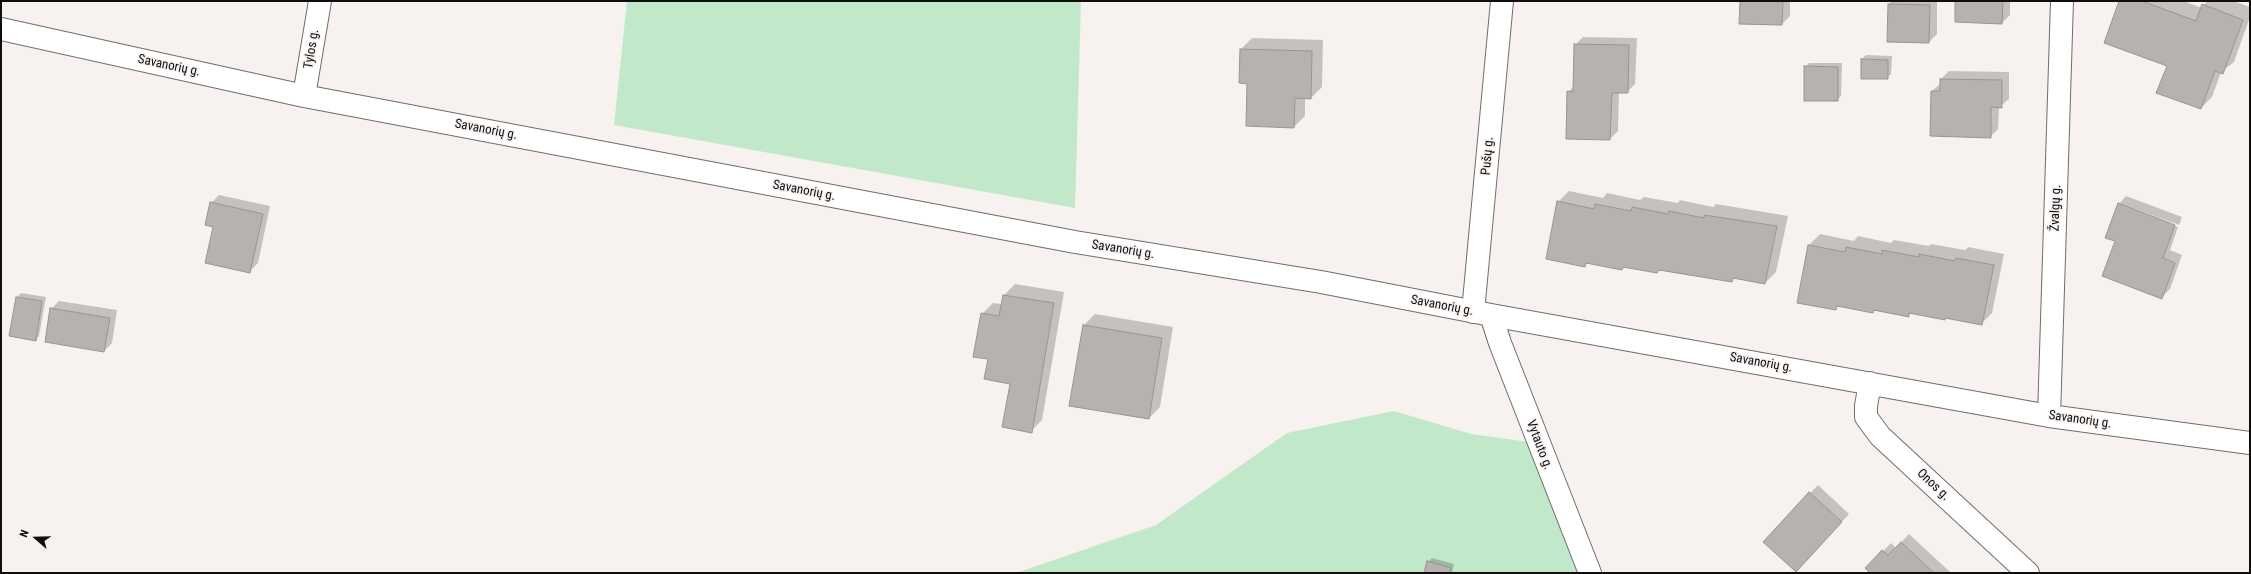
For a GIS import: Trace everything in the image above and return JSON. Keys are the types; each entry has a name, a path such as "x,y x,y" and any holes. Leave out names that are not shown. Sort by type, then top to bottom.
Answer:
{"street":[{"name":"Tylos g.","path":"304,96 320,1"},
{"name":"Pušų g.","path":"1482,314 1502,1"},
{"name":"Žvalgų g.","path":"2049,416 2062,1"},
{"name":"Savanorių g.","path":"1,29 304,96 1075,242 1321,282 1482,314 2049,416 2250,443"},
{"name":"Vytauto g.","path":"1482,314 1500,343 1590,573"},
{"name":"Onos g.","path":"1870,383 1866,406 1866,417 1880,436 2028,573"}],"green space":[{"path":"627,1 1081,1 1075,208 614,125"},
{"path":"1394,411 1471,434 1529,442 1579,573 1016,573 1156,525 1287,433"}],"building":[{"path":"1740,1 1783,1 1782,25 1739,24"},
{"path":"1955,1 2003,1 2002,24 1955,22"},
{"path":"2119,1 2142,1 2196,21 2202,4 2243,20 2223,74 2215,71 2201,109 2156,93 2167,66 2104,43"},
{"path":"1888,4 1930,5 1929,43 1887,42"},
{"path":"1574,44 1629,45 1628,93 1612,93 1610,140 1566,139 1567,91 1573,92"},
{"path":"1240,49 1312,51 1311,99 1295,98 1294,128 1246,126 1247,84 1239,83"},
{"path":"1861,59 1888,60 1888,79 1861,79"},
{"path":"1804,66 1838,67 1838,101 1804,101"},
{"path":"1940,79 2002,80 2002,108 1991,107 1991,138 1930,136 1931,91 1940,91"},
{"path":"1557,201 1594,209 1595,204 1631,211 1632,207 1668,214 1669,211 1704,218 1704,215 1777,226 1765,284 1733,278 1732,282 1659,270 1657,273 1623,267 1622,270 1586,263 1585,267 1546,259"},
{"path":"210,202 263,214 250,273 205,263 213,227 205,225"},
{"path":"2118,203 2175,225 2163,258 2175,263 2162,299 2102,276 2115,241 2105,238"},
{"path":"1808,245 1845,252 1846,247 1882,254 1882,250 1919,257 1919,254 1955,261 1956,258 1994,265 1982,325 1909,313 1909,317 1874,310 1873,313 1837,306 1836,310 1797,303"},
{"path":"1003,295 1054,303 1032,433 1002,427 1010,384 984,379 988,359 973,357 981,313 999,316"},
{"path":"16,297 42,301 36,341 9,336"},
{"path":"50,308 110,318 104,352 45,342"},
{"path":"1083,325 1162,338 1149,419 1069,406"},
{"path":"1809,492 1842,522 1796,572 1763,542"},
{"path":"1901,542 1934,573 1870,573 1865,568 1882,550 1888,555"},
{"path":"1427,561 1451,568 1450,573 1424,573"}]}
